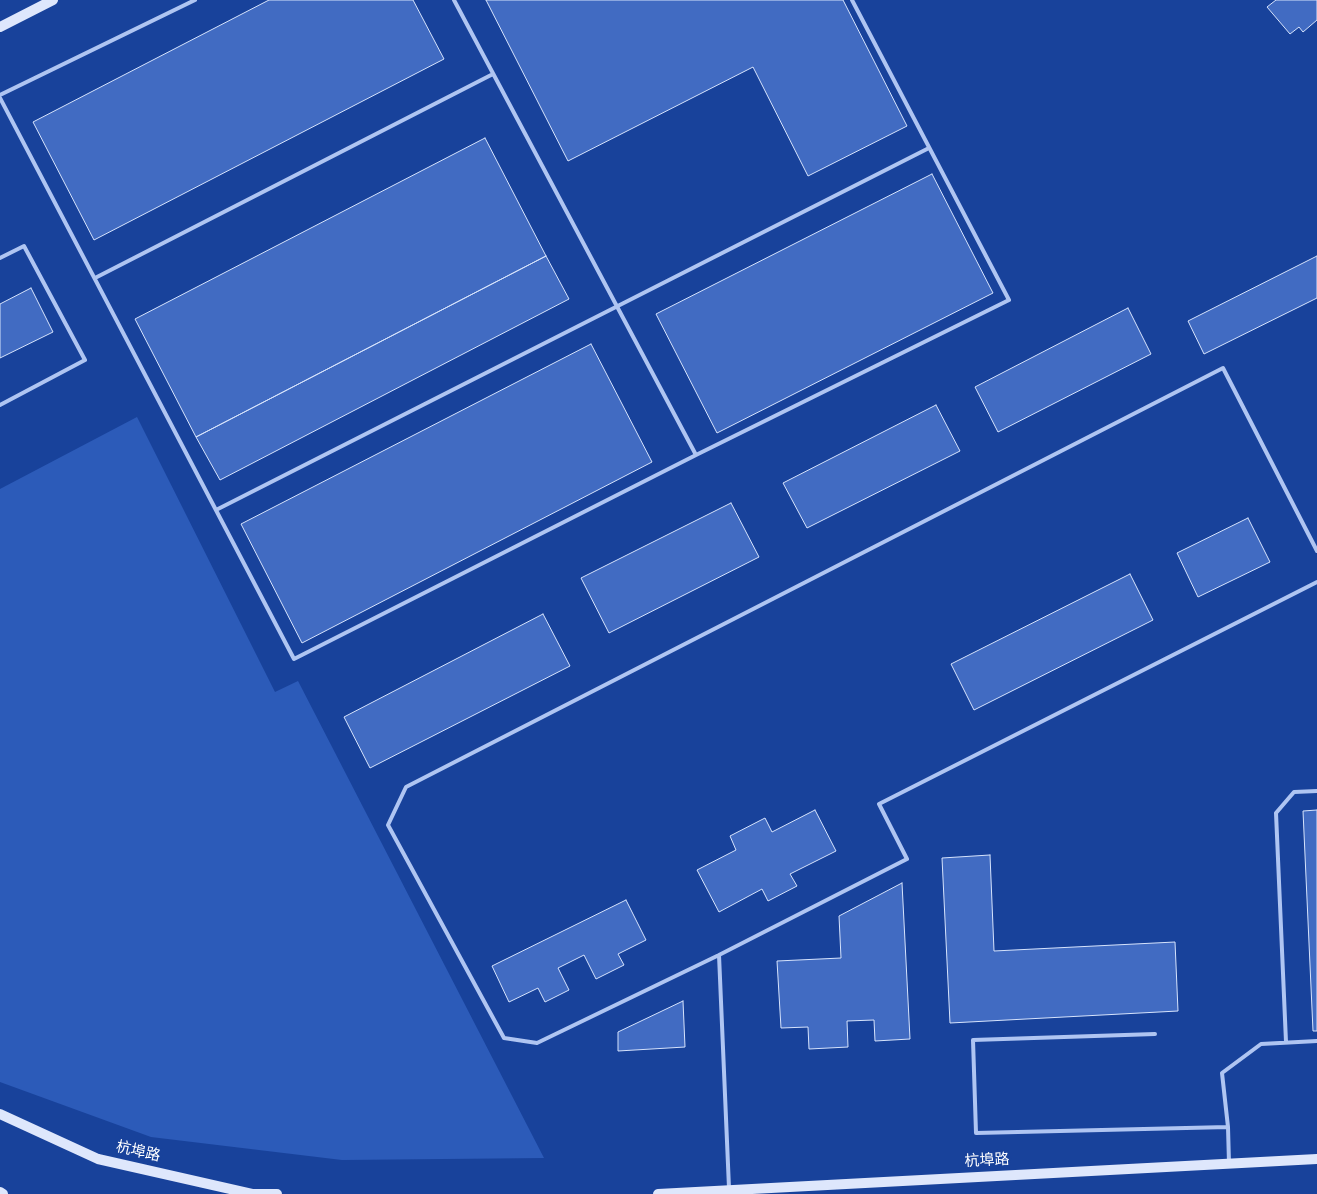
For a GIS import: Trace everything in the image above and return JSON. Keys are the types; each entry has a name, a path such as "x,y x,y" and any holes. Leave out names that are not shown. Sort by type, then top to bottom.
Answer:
{"main road":[{"path":"0,27 53,0"},
{"name":"杭埠路","path":"0,1114 98,1159 252,1194 277,1194"},
{"name":"杭埠路","path":"658,1194 1317,1158"}],"lane":[{"path":"195,0 0,96 294,659 696,455 1009,300 852,0"},
{"path":"454,0 696,455"},
{"path":"95,278 494,74"},
{"path":"216,510 929,148"},
{"path":"0,258 24,246 85,360 0,405"},
{"path":"1317,551 1223,368 406,787 388,825 504,1038 537,1043 719,955 907,859 879,804 1317,582"},
{"path":"1286,1042 1276,813 1294,792 1317,791"},
{"path":"719,955 730,1190"},
{"path":"1156,1034 973,1040 976,1133 1228,1127"},
{"path":"1229,1163 1228,1127 1222,1073 1261,1044 1317,1040"}],"shaded area":[{"path":"137,417 275,692 298,681 544,1158 342,1160 151,1137 0,1082 0,489"}],"building":[{"path":"269,0 413,0 444,59 94,240 33,122"},
{"path":"486,0 843,0 907,126 808,176 753,67 568,161"},
{"path":"1276,0 1317,0 1317,20 1303,32 1299,27 1290,34 1267,7"},
{"path":"485,138 546,256 196,437 135,319"},
{"path":"932,174 993,293 717,433 656,314"},
{"path":"546,256 569,299 220,480 196,437"},
{"path":"1317,256 1317,298 1204,354 1188,321"},
{"path":"31,288 53,332 0,358 0,304"},
{"path":"1128,308 1151,354 998,432 975,387"},
{"path":"591,344 652,462 302,643 241,524"},
{"path":"936,405 960,451 807,528 783,483"},
{"path":"731,503 759,557 609,633 581,578"},
{"path":"1248,518 1270,562 1198,597 1177,553"},
{"path":"1130,574 1153,620 974,710 951,664"},
{"path":"543,614 570,666 370,768 344,717"},
{"path":"815,810 836,851 790,874 797,886 768,901 762,889 719,912 697,870 736,850 730,836 765,818 772,832"},
{"path":"1317,810 1317,1031 1313,1031 1303,811"},
{"path":"990,855 994,951 1175,942 1178,1011 950,1023 942,858"},
{"path":"902,883 910,1039 875,1041 874,1020 847,1021 848,1047 809,1049 808,1027 781,1028 777,961 841,958 839,916"},
{"path":"626,900 646,940 618,954 624,965 596,979 584,955 558,968 569,990 545,1002 538,988 509,1002 492,966"},
{"path":"683,1001 685,1047 618,1051 618,1032"}]}
